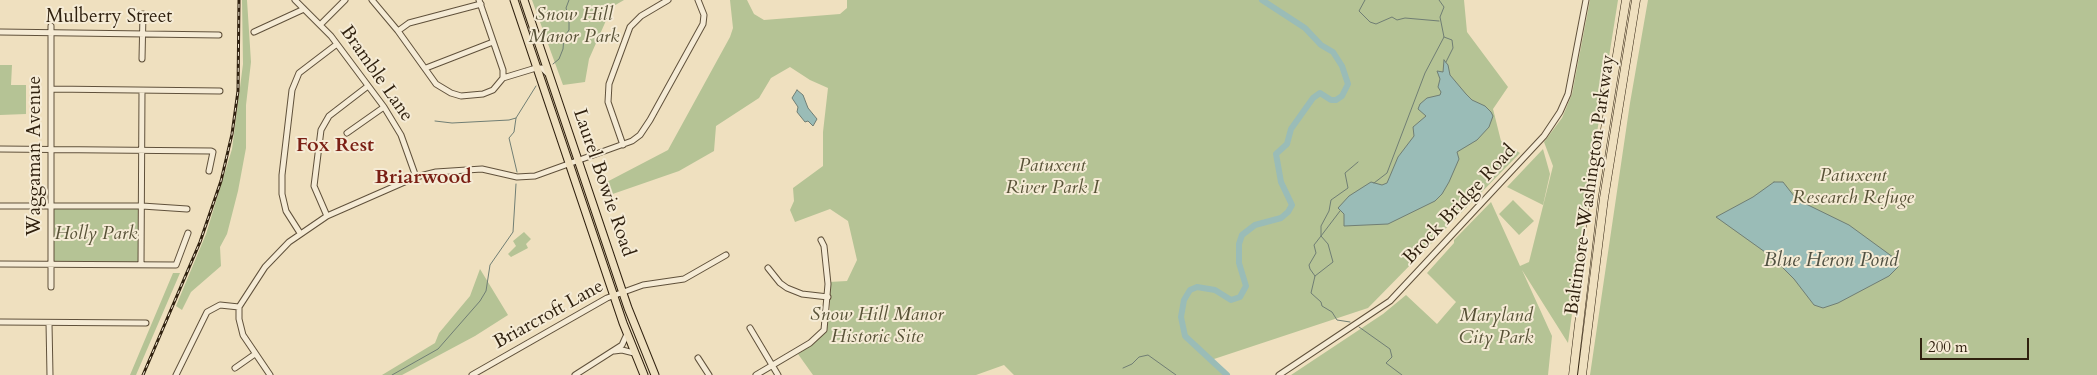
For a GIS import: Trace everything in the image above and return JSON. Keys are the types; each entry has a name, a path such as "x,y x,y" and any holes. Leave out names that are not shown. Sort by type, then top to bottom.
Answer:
{"highway":[{"name":"Baltimore-Washington Parkway","path":"1573,375 1594,197 1626,0"},
{"name":"Baltimore-Washington Parkway","path":"1582,375 1604,198 1636,0"}],"main road":[{"name":"Laurel Bowie Road","path":"514,0 627,334 644,375"},
{"name":"Laurel Bowie Road","path":"524,0 638,338 655,375"}],"street":[{"name":"Bramble Lane","path":"295,0 320,24 337,44 384,108 401,135 416,177"},
{"path":"320,24 345,0"},
{"path":"372,0 398,31 439,87 461,96 477,95 493,90 503,78 536,68 542,68 550,75"},
{"path":"623,145 610,106 609,84 630,27 641,16 668,0"},
{"path":"270,375 241,330 239,307 265,267 300,233 327,216 416,177 436,172 482,169 514,176 529,177 634,140 643,131 702,27 704,17 698,0"},
{"name":"Brock Bridge Road","path":"1279,375 1390,301 1544,136 1560,112 1568,94 1586,0"},
{"path":"398,31 409,23 480,2 503,70 503,78"},
{"path":"254,32 304,9"},
{"path":"142,59 143,14"},
{"name":"Waggaman Avenue","path":"51,26 51,287"},
{"name":"Mulberry Street","path":"0,32 219,35"},
{"path":"426,68 493,42"},
{"path":"300,233 286,211 282,194 282,174 292,90 299,73 337,44"},
{"path":"327,216 314,186 320,130 330,116 368,86"},
{"path":"52,89 220,91"},
{"path":"140,265 142,91"},
{"path":"347,134 384,108"},
{"path":"0,149 213,152 209,172"},
{"path":"0,206 142,206 187,209"},
{"path":"0,264 51,263 176,266 188,233"},
{"path":"756,375 823,333 828,297 822,240"},
{"name":"Briarcroft Lane","path":"472,375 614,295 649,283 687,278 726,255"},
{"path":"768,268 786,288 802,294 828,297"},
{"path":"176,375 207,312 220,305 239,307"},
{"path":"0,322 146,323"},
{"path":"49,323 50,375"},
{"path":"750,328 778,375"},
{"path":"575,375 613,352 624,343 627,334"},
{"path":"613,352 622,350 634,353"},
{"path":"235,368 255,354"},
{"path":"698,358 709,375"}],"green space":[{"path":"242,0 247,0 251,62 246,105 246,148 238,191 227,234 220,247 221,266 191,292 182,310 176,306 206,234 232,149 243,64"},
{"name":"Snow Hill Manor Park","path":"532,0 624,0 612,7 589,59 585,82 563,85"},
{"name":"Patuxent River Park I","path":"730,0 747,0 754,14 764,20 840,14 847,8 847,0 1464,0 1467,32 1508,87 1493,109 1501,141 1520,153 1368,308 1211,360 1227,375 1014,375 1004,365 976,375 813,375 798,354 815,342 826,326 830,310 829,282 847,281 857,260 848,221 830,209 795,222 790,210 794,201 793,188 823,166 823,132 828,88 810,80 790,67 771,78 759,98 716,126 714,151 679,171 604,197 601,185 668,150 730,37 733,28"},
{"name":"Maryland City Park","path":"1590,0 1618,0 1596,139 1568,343 1522,270 1552,336 1548,375 1291,375 1383,314 1406,295 1437,324 1456,302 1427,273 1454,243 1454,240 1491,202 1520,266 1529,262 1553,166 1544,142 1562,118 1572,94"},
{"name":"Patuxent Research Refuge","path":"1648,0 2097,0 2097,375 1590,375 1630,103"},
{"path":"0,65 12,65 11,85 26,85 26,114 0,115"},
{"path":"1543,149 1550,174 1543,205 1507,187"},
{"path":"1513,200 1534,221 1519,235 1499,214"},
{"name":"Holly Park","path":"50,206 142,206 141,265 51,263"},
{"path":"524,232 531,239 526,244 528,248 511,257 508,254 516,246 513,241"},
{"path":"480,269 508,315 475,336 402,375 382,375 435,343 439,333 470,296"},
{"path":"173,273 180,273 136,375 130,375"}],"water":[{"path":"1444,60 1448,65 1450,75 1466,94 1491,112 1493,116 1489,127 1477,140 1457,152 1459,159 1449,182 1435,201 1388,224 1344,226 1344,214 1338,208 1349,196 1371,182 1382,185 1387,183 1398,157 1414,136 1413,127 1426,116 1418,109 1420,104 1427,98 1440,95 1441,92 1438,87 1440,79 1437,71 1443,72"},
{"path":"797,90 803,95 808,108 817,119 813,126 808,121 805,122 797,112 798,107 792,98"},
{"name":"Blue Heron Pond","path":"1774,182 1783,182 1794,196 1806,204 1849,225 1897,260 1898,267 1889,276 1838,303 1823,308 1814,305 1794,279 1772,257 1716,217 1753,197"}],"waterway":[{"path":"553,64 559,59 563,49 564,37 569,30 569,18 566,8 569,0"},
{"path":"1227,375 1185,336 1181,317 1184,300 1190,290 1197,287 1215,290 1231,300 1240,297 1246,286 1239,263 1239,244 1242,235 1255,225 1281,218 1292,205 1281,182 1276,154 1287,144 1291,129 1313,98 1320,93 1331,100 1336,100 1342,96 1348,84 1342,66 1333,52 1321,45 1305,28 1262,0"},
{"path":"1365,0 1359,11 1370,22 1376,24 1392,17 1397,20 1405,18 1439,21"},
{"path":"1374,183 1387,173 1425,73 1444,37 1440,17 1444,7 1439,0"},
{"path":"1444,37 1452,40 1453,48 1446,62"},
{"path":"517,172 509,138 514,132 516,118 536,86"},
{"path":"435,121 452,123 516,118"},
{"path":"1350,322 1337,320 1332,312 1322,306 1321,302 1311,293 1315,276 1309,265 1316,253 1314,245 1321,236 1321,226 1329,211 1331,200 1348,188 1345,173 1358,162"},
{"path":"392,375 438,349 480,301 486,291 490,265 513,232 516,184"},
{"path":"1315,276 1333,262 1328,244 1321,236 1340,211"},
{"path":"1359,327 1390,349 1392,357 1386,363 1402,375"},
{"path":"1123,368 1132,364 1139,357 1148,355 1176,375"}],"railway":[{"path":"143,375 200,242 221,181 232,134 238,91 239,0"}],"district":[{"name":"Fox Rest","path":"335,146"},
{"name":"Briarwood","path":"423,178"}],"park label":[{"name":"Snow Hill Manor Historic Site","path":"877,327"}]}
